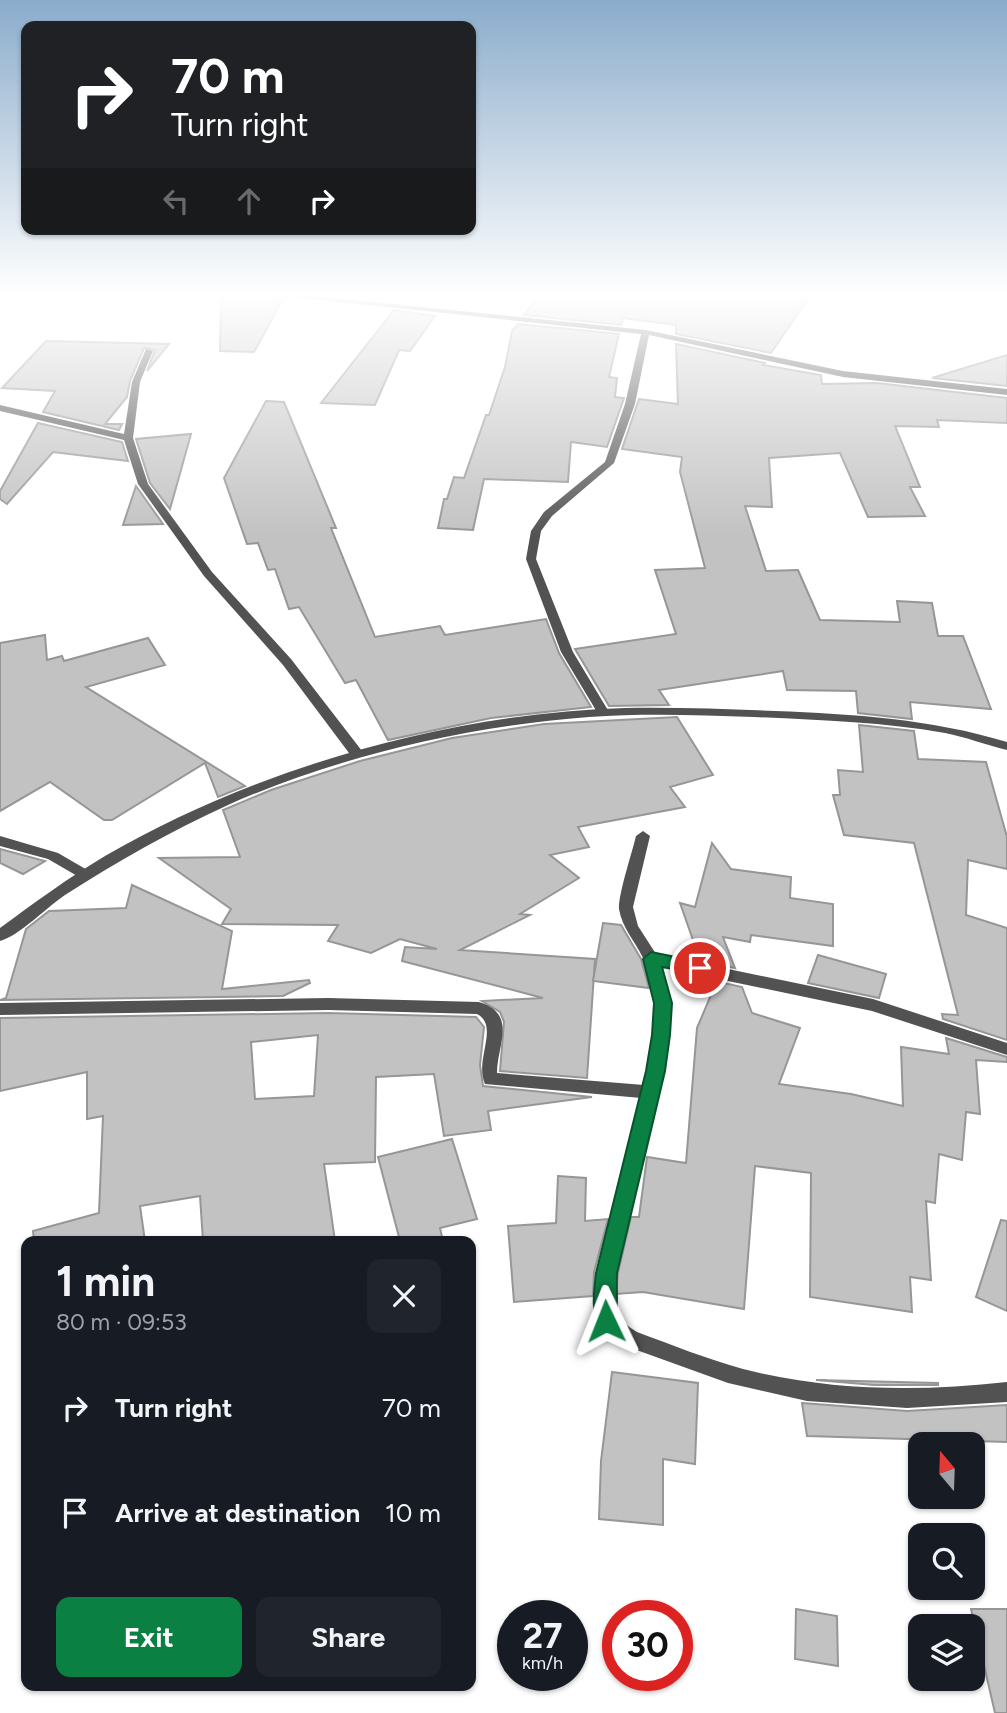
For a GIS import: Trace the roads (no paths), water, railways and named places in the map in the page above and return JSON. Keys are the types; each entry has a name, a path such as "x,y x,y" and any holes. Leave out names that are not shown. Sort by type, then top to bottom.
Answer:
{"street":[{"path":"139,376 128,438 143,484 208,574 287,663 357,754"},
{"path":"603,712 567,652 531,559 536,531 548,514 609,463 630,404 636,376"},
{"path":"861,376 1007,392"},
{"path":"0,408 128,438"},
{"path":"0,936 84,874 155,832 241,792 357,754 417,738 520,721 603,712 669,710 876,720 931,728 1007,746"},
{"path":"643,836 626,907 631,926 651,959 663,1003 661,1035 651,1092 606,1273 606,1321 617,1332 742,1378 823,1394 903,1399 1007,1392"},
{"path":"0,841 53,856 84,874"},
{"path":"651,959 873,1004 1007,1049"},
{"path":"0,1009 328,1004 479,1008 490,1012 495,1021 488,1071 491,1079 651,1092"}]}
